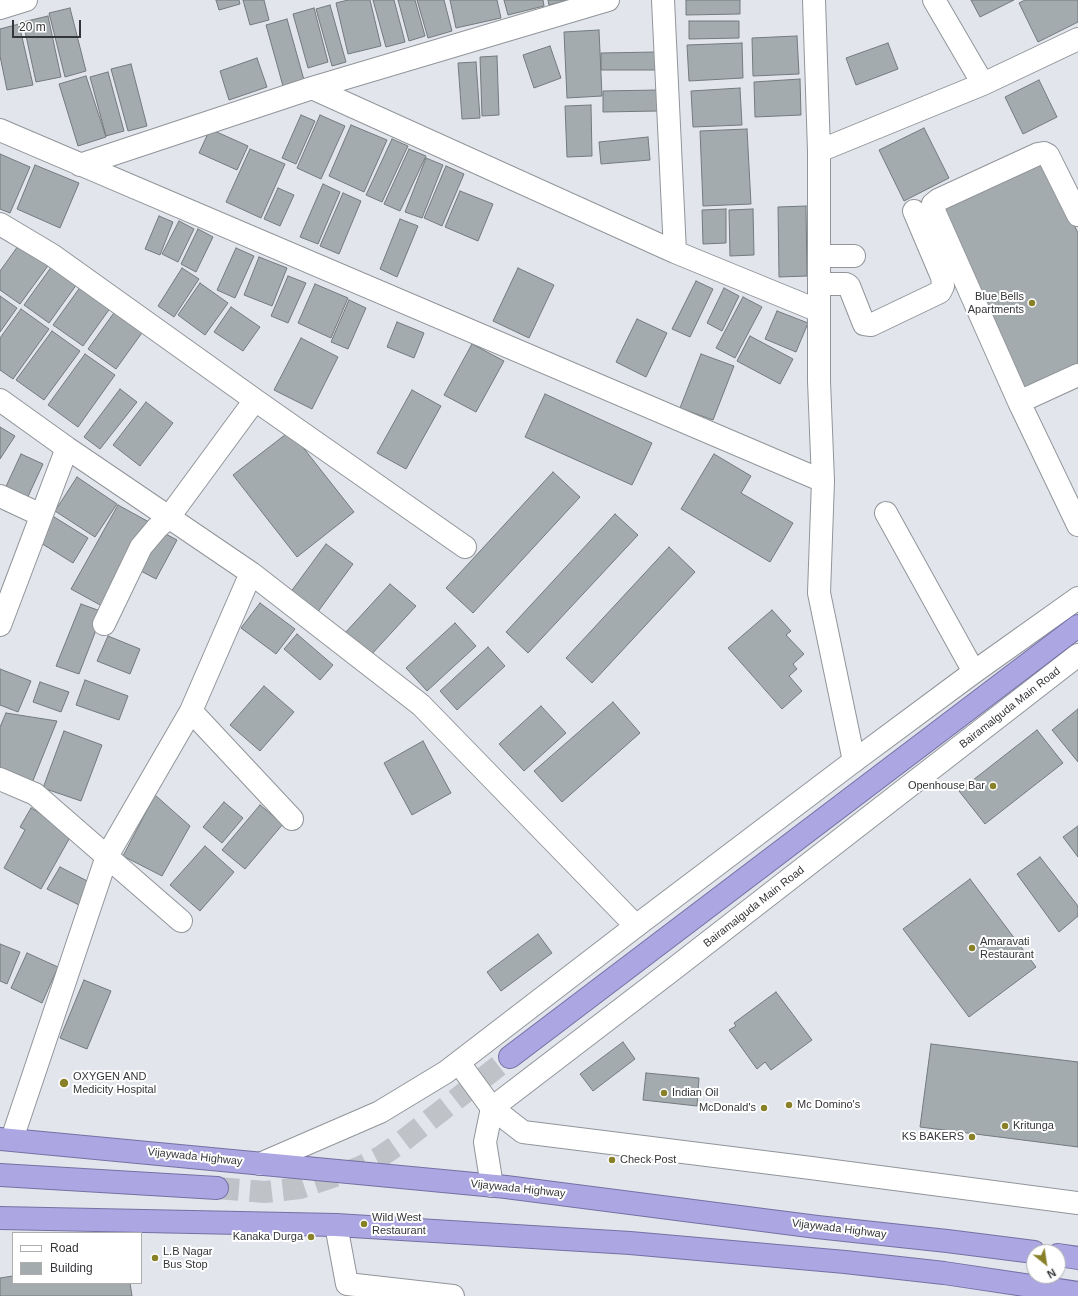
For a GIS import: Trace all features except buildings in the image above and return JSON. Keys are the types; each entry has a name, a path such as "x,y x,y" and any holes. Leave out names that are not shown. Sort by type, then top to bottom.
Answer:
{"highway":[{"path":"510,1057 1078,626"},
{"name":"Vijaywada Highway","path":"6,1139 492,1186 616,1200 817,1227 1026,1251"},
{"path":"0,1175 217,1188"},
{"path":"0,1218 336,1225 378,1229 630,1242 845,1262 944,1273 1078,1293"},
{"path":"1066,1256 1078,1258"}],"street":[{"path":"0,8 26,0"},
{"path":"80,165 312,88 608,0"},
{"path":"663,0 675,252"},
{"path":"814,0 819,151 819,381 824,481 820,593 854,761"},
{"path":"934,0 983,84"},
{"path":"819,151 983,84 1078,39"},
{"path":"312,88 675,252 819,311"},
{"path":"0,130 824,481"},
{"path":"1078,215 1048,155 1044,153 1038,154 938,200 933,204 935,213 1019,402 1078,525"},
{"path":"819,284 846,284 849,286 864,324 871,325 940,292 943,286 942,277 914,211"},
{"path":"0,224 52,255 254,400 466,547"},
{"path":"819,256 854,256"},
{"path":"1019,402 1078,375"},
{"path":"0,400 67,448 251,574 421,705 636,926"},
{"path":"104,624 141,547 157,528 169,517 254,400"},
{"path":"0,625 67,448"},
{"path":"0,496 41,515"},
{"path":"886,513 974,672"},
{"path":"6,1139 107,856 191,711 251,574"},
{"path":"260,1164 380,1112 446,1072 854,761 974,672 1078,598"},
{"name":"Bairamalguda Main Road","path":"492,1108 1078,655"},
{"path":"191,711 292,819"},
{"path":"0,779 35,794 181,921"},
{"path":"459,1063 492,1108 523,1132 1078,1203"},
{"path":"492,1108 485,1142 492,1186"},
{"path":"336,1225 348,1290 453,1296"}],"tunnel":[{"path":"217,1188 265,1192 300,1188 358,1168 380,1157 399,1144 510,1057"}],"place":[{"name":"Blue Bells Apartments","path":"1032,303"},
{"name":"Openhouse Bar","path":"993,786"},
{"name":"Amaravati Restaurant","path":"972,948"},
{"name":"OXYGEN AND Medicity Hospital","path":"64,1083"},
{"name":"Indian Oil","path":"664,1093"},
{"name":"Mc Domino's","path":"789,1105"},
{"name":"McDonald's","path":"764,1108"},
{"name":"Kritunga","path":"1005,1126"},
{"name":"KS BAKERS","path":"972,1137"},
{"name":"Check Post","path":"612,1160"},
{"name":"Wild West Restaurant","path":"364,1224"},
{"name":"Kanaka Durga","path":"311,1237"},
{"name":"L.B Nagar Bus Stop","path":"155,1258"}]}
